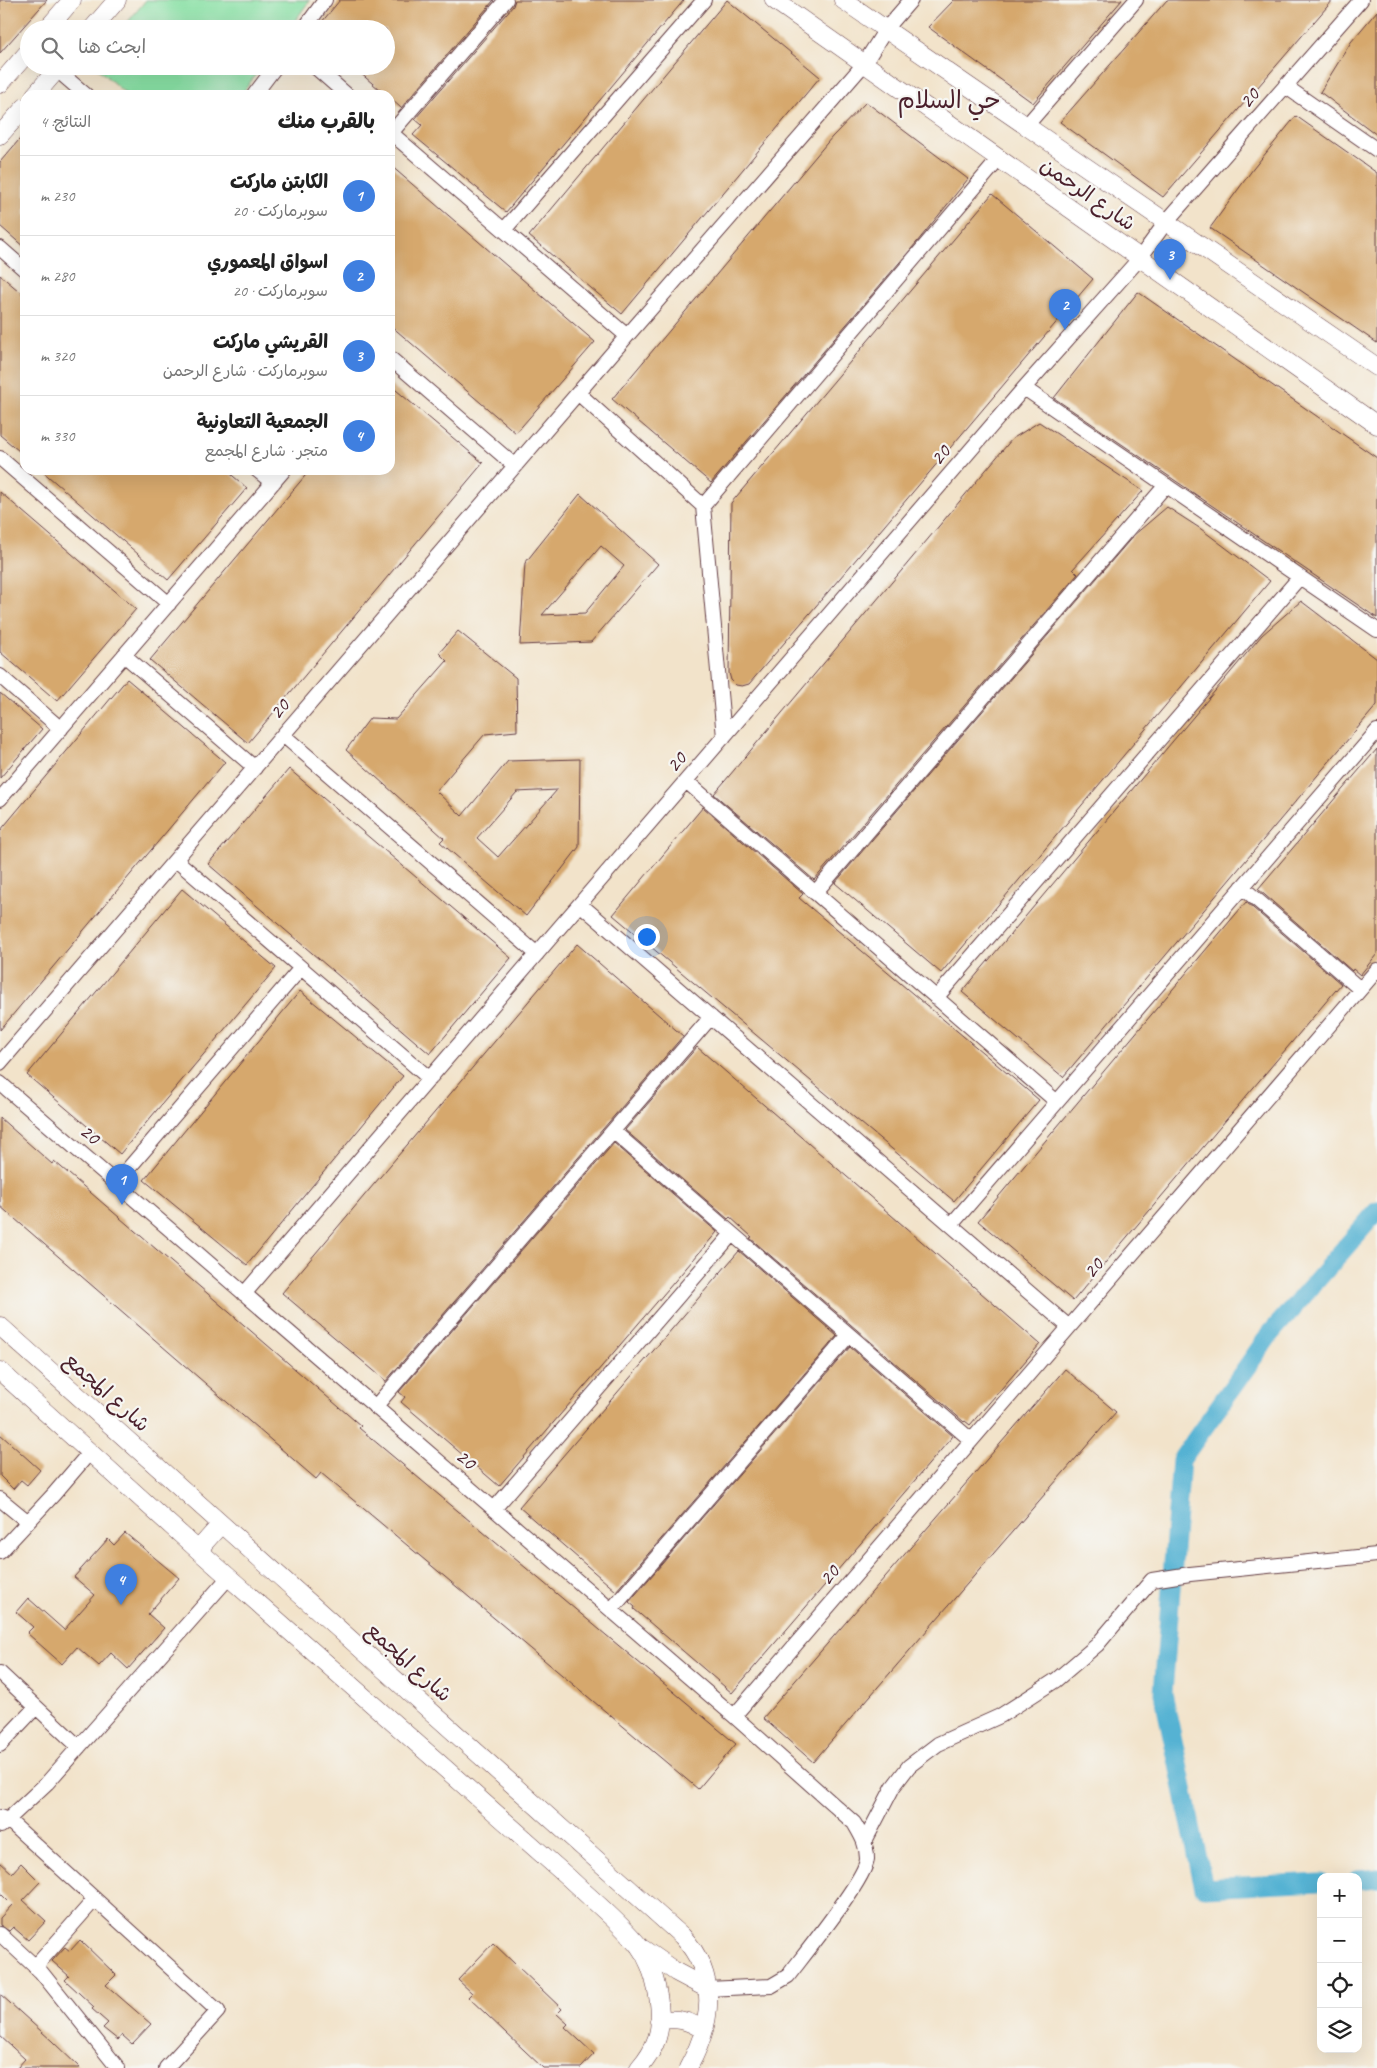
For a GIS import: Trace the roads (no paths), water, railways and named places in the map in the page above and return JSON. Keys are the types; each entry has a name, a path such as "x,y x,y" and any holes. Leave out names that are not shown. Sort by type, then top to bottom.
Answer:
{"street":[{"path":"55,20 72,0"},
{"path":"100,20 117,0"},
{"path":"311,20 326,0"},
{"path":"395,128 506,0"},
{"path":"504,230 704,0"},
{"name":"شارع الرحمن","path":"774,0 1377,425"},
{"name":"شارع الرحمن","path":"843,0 1377,367"},
{"path":"886,29 911,0"},
{"path":"1026,126 1136,0"},
{"name":"20","path":"244,1294 1024,388 1140,258 1166,222 1361,0"},
{"name":"20","path":"0,1063 626,336 864,64 886,29"},
{"path":"0,84 20,61"},
{"path":"39,90 53,75"},
{"path":"66,75 81,90"},
{"path":"258,90 269,75"},
{"path":"324,75 341,90"},
{"path":"1286,86 1377,150"},
{"path":"0,135 20,113"},
{"path":"395,136 626,336"},
{"path":"703,506 999,158"},
{"path":"0,248 20,266"},
{"path":"395,362 515,466"},
{"path":"1024,388 1298,578 1377,630"},
{"path":"578,393 703,506 724,737"},
{"path":"0,458 169,604"},
{"path":"263,475 272,483"},
{"path":"0,799 279,475"},
{"path":"815,893 1166,485"},
{"path":"936,998 1298,578"},
{"path":"124,655 255,768"},
{"path":"0,676 61,729"},
{"path":"951,1225 1377,730"},
{"path":"283,735 537,954"},
{"path":"686,781 1057,1102"},
{"path":"176,860 430,1079"},
{"path":"1242,887 1360,989"},
{"path":"580,904 1069,1327"},
{"path":"116,1183 301,968"},
{"name":"20","path":"0,1083 734,1716 1377,970"},
{"path":"375,1407 711,1017"},
{"path":"613,1131 971,1440"},
{"path":"494,1510 732,1234"},
{"name":"شارع المجمع","path":"0,1326 682,1936 700,1959 708,1989 708,2008 703,2030 698,2047 688,2068"},
{"path":"611,1610 849,1335"},
{"path":"0,1371 198,1550 569,1878 628,1933 640,1947 676,1972 708,1989 771,1986 788,1976 858,1880 867,1860 865,1841 854,1823 734,1716"},
{"path":"0,1552 90,1452"},
{"path":"0,1499 28,1522"},
{"path":"198,1550 220,1524"},
{"path":"865,1841 893,1787 909,1766 938,1744 1000,1716 1056,1680 1097,1645 1152,1580 1190,1574 1377,1555"},
{"path":"166,2068 218,2011 95,1899 3,1821 47,1783 229,1577"},
{"path":"0,1672 79,1747"},
{"path":"0,1745 36,1707"},
{"path":"35,1967 95,1899"},
{"path":"2,1940 35,1967 118,2068"},
{"path":"639,2068 652,2052 657,2037 659,2021 655,1983 640,1947"},
{"path":"659,2021 677,2019 695,2024 703,2030"}],"waterway":[{"path":"1317,1882 1204,1888 1163,1693 1181,1460 1270,1334 1377,1211"},
{"path":"1362,1880 1377,1878"}],"place":[{"name":"القريشي ماركت","path":"1170,280"},
{"name":"اسواق المعموري","path":"1065,330"},
{"name":"الكابتن ماركت","path":"122,1205"},
{"name":"الجمعية التعاونية","path":"121,1605"}],"district":[{"name":"حي السلام","path":"949,100"}]}
